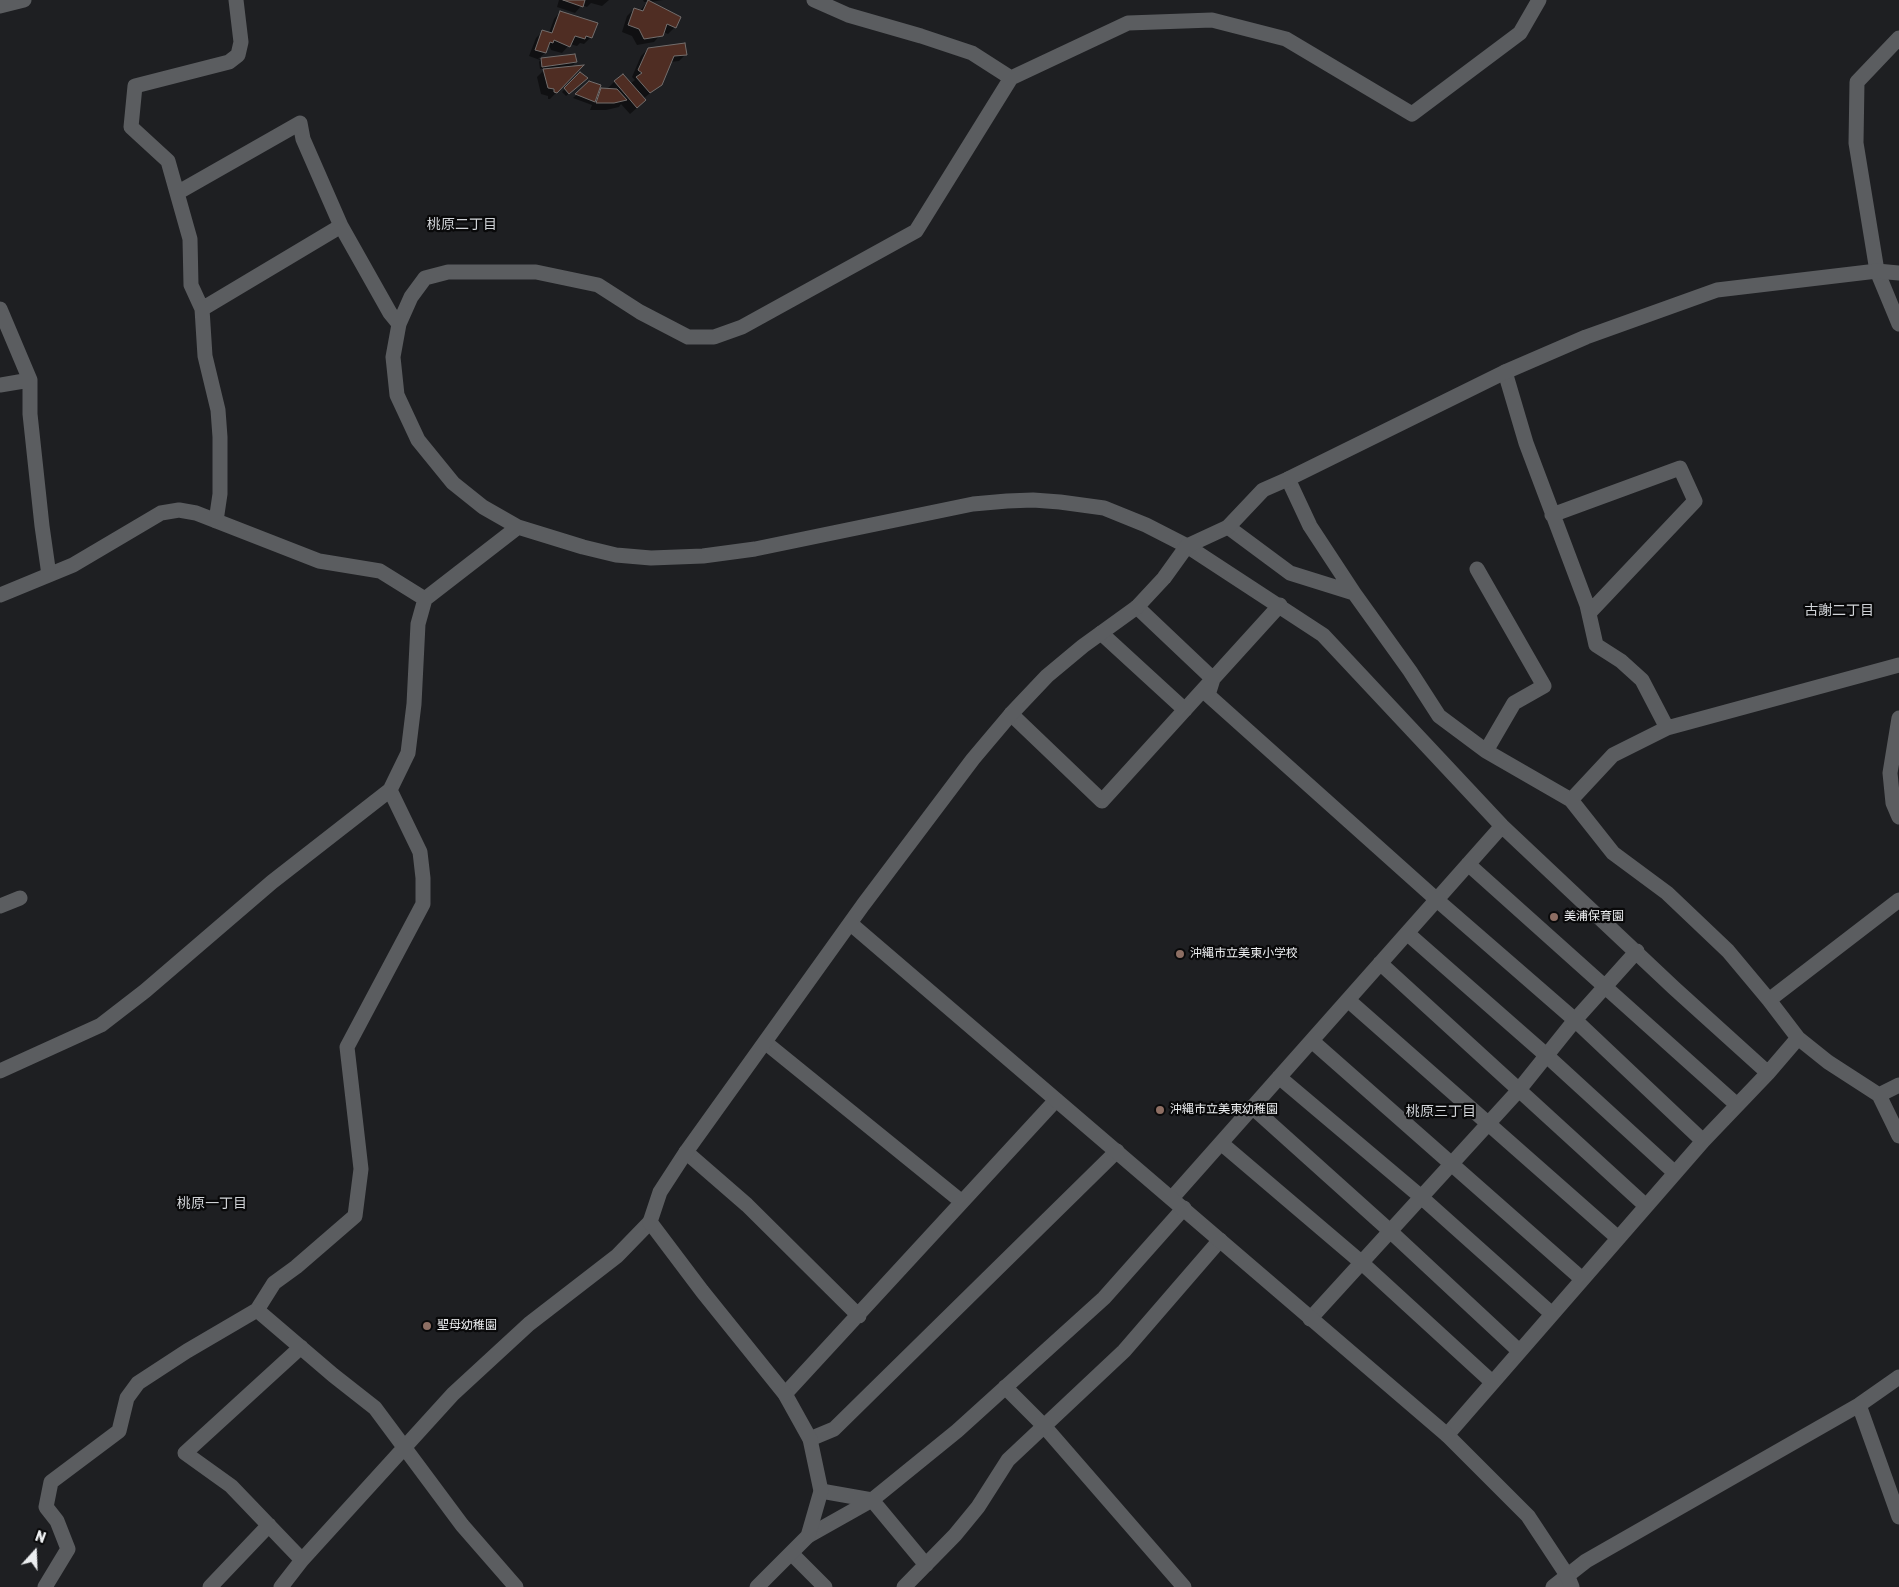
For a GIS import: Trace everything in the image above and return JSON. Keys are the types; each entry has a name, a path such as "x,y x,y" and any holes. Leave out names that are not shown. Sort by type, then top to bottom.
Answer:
{"street":[{"path":"0,6 24,0"},
{"path":"216,521 220,494 218,410 205,356 202,309 191,285 190,239 168,161 131,127 135,86 228,62 238,55 241,42 236,0"},
{"path":"814,0 848,15 972,53 1011,78"},
{"path":"1539,0 1520,33 1412,114 1286,39 1212,20 1128,23 1011,78 916,231 742,327 714,337 688,337 640,312 598,285 536,272 448,272 426,278 411,297 399,324 393,358 397,394 418,440 453,483 483,507 518,527 616,555 651,558 703,556 755,549 974,504 1033,500 1104,508 1146,525 1187,546 1280,605 1323,635 1502,826 1768,1073"},
{"path":"1899,38 1857,82 1856,143 1877,271 1899,324"},
{"path":"177,193 300,123 303,139 341,226 390,313 399,324"},
{"path":"202,309 341,226"},
{"path":"281,1587 302,1560 460,1387 529,1324 617,1256 650,1222 660,1192 686,1152 766,1043 863,905 973,758 1047,676 1137,607 1164,578 1187,546 1228,527 1263,490 1288,480 1505,372 1586,337 1717,290 1877,271 1899,273"},
{"path":"0,309 30,380 30,414 49,575"},
{"path":"1505,372 1526,443 1589,613 1596,645 1620,661 1642,680 1667,728"},
{"path":"0,385 30,380"},
{"path":"1552,515 1680,468 1695,501 1589,613"},
{"path":"1288,480 1310,526 1439,716 1486,751 1571,800 1613,853 1668,893 1728,951 1798,1038 1828,1062 1879,1095 1899,1136"},
{"path":"0,595 73,565 161,513 179,510 196,513 319,561 380,571 425,599"},
{"path":"0,1071 101,1026 145,991 272,882 390,790 408,753 414,704 418,624 425,599 518,527"},
{"path":"1228,527 1290,572 1354,592"},
{"path":"1477,569 1544,686 1514,703 1486,751"},
{"path":"1011,714 1102,802 1280,605"},
{"path":"1137,607 1213,679"},
{"path":"1101,633 1185,710"},
{"path":"1571,800 1613,755 1667,728 1899,665"},
{"path":"1213,679 1208,695 1574,1020 1703,1141"},
{"path":"1899,718 1890,773 1893,803 1899,817"},
{"path":"45,1587 68,1548 57,1522 46,1508 51,1482 119,1431 127,1398 138,1383 187,1351 257,1310 274,1284 355,1216 362,1169 347,1047 423,904 420,852 390,790"},
{"path":"1172,1198 1502,826"},
{"path":"1468,864 1737,1105"},
{"path":"0,906 20,898"},
{"path":"1769,1000 1899,900"},
{"path":"851,924 1447,1435 1528,1516 1570,1581"},
{"path":"1407,933 1546,1055 1675,1173"},
{"path":"1310,1319 1420,1196 1518,1091 1574,1020 1637,951"},
{"path":"1380,963 1646,1206"},
{"path":"1348,1000 1618,1238"},
{"path":"1447,1435 1703,1141 1768,1073 1798,1038"},
{"path":"1312,1040 1582,1279"},
{"path":"766,1043 962,1202"},
{"path":"1279,1077 1420,1196 1552,1314"},
{"path":"1879,1095 1899,1085"},
{"path":"785,1394 1056,1100"},
{"path":"1252,1108 1390,1231 1519,1351"},
{"path":"1221,1143 1362,1262 1492,1382"},
{"path":"810,1439 834,1429 1117,1151"},
{"path":"686,1152 747,1205 858,1316"},
{"path":"757,1587 808,1536 872,1500 958,1431 1104,1298 1184,1208"},
{"path":"650,1222 702,1291 785,1394 810,1439 821,1491 808,1536"},
{"path":"904,1587 955,1535 978,1507 1008,1460 1124,1351 1220,1240"},
{"path":"257,1310 375,1408 406,1447 462,1525 516,1587"},
{"path":"302,1347 185,1453 231,1486 302,1560"},
{"path":"1553,1587 1570,1581 1586,1561 1859,1406 1899,1377"},
{"path":"1005,1387 1044,1426 1184,1587"},
{"path":"1859,1406 1899,1517"},
{"path":"821,1491 872,1500 926,1564"},
{"path":"210,1587 269,1525"},
{"path":"792,1554 825,1587"}],"building":[{"path":"563,0 585,0 583,7"},
{"path":"648,0 681,17 676,28 667,24 663,36 644,39 639,29 628,25 634,8 643,11"},
{"path":"560,11 598,23 592,38 586,36 585,39 575,36 570,47 554,40 553,43 550,42 546,53 535,50 542,30 552,33"},
{"path":"685,43 687,55 674,56 662,85 650,93 636,77 642,73 638,70 648,48"},
{"path":"575,54 577,62 542,67 541,58"},
{"path":"584,65 557,93 554,92 554,89 548,88 543,69"},
{"path":"580,72 588,78 569,94 564,88"},
{"path":"623,74 646,100 637,108 614,81"},
{"path":"589,81 601,85 595,102 575,94"},
{"path":"601,88 617,89 627,100 614,103 596,103"}],"place":[{"name":"美浦保育園","path":"1554,917"},
{"name":"沖縄市立美東小学校","path":"1180,954"},
{"name":"沖縄市立美東幼稚園","path":"1160,1110"},
{"name":"聖母幼稚園","path":"427,1326"}],"district":[{"name":"桃原二丁目","path":"462,225"},
{"name":"古謝二丁目","path":"1839,611"},
{"name":"桃原三丁目","path":"1441,1112"},
{"name":"桃原一丁目","path":"212,1204"}]}
